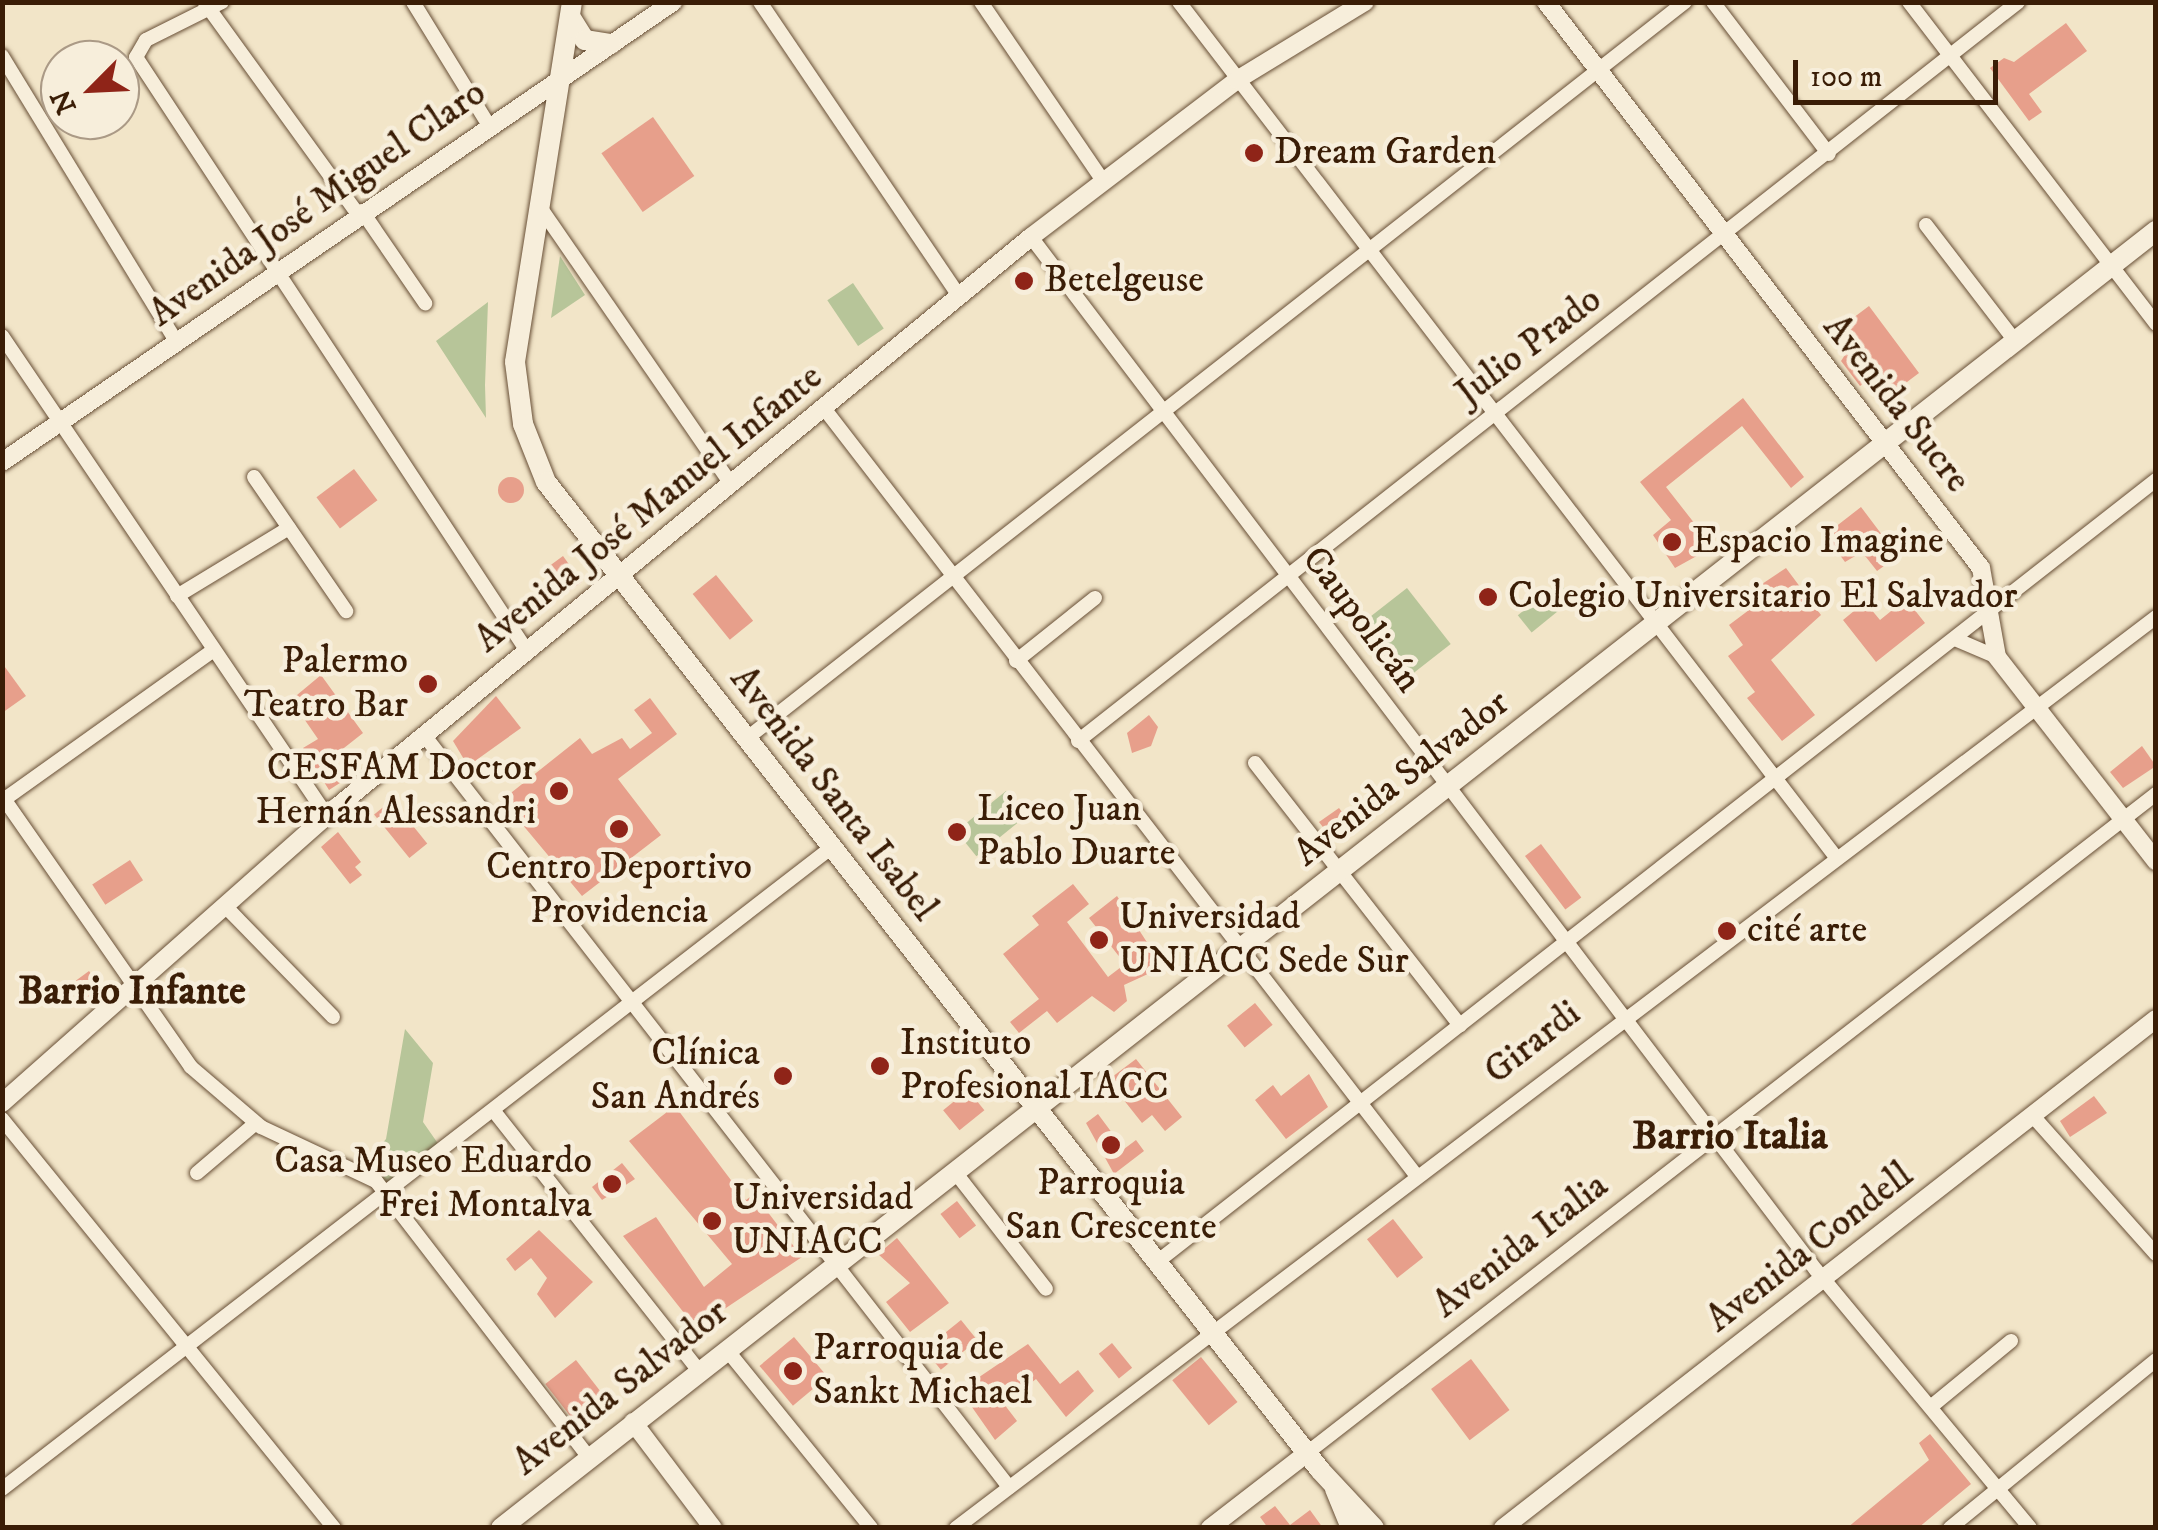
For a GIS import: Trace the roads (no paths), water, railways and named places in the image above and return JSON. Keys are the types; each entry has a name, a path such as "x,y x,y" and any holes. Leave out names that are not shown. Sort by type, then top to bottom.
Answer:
{"main road":[{"path":"571,10 585,40 611,44"},
{"name":"Avenida Santa Isabel","path":"571,10 542,210 517,342 518,404 546,482 1331,1484 1374,1528"},
{"name":"Avenida Salvador","path":"500,1528 1658,626 2156,231"}],"street":[{"path":"414,2 488,124"},
{"name":"Avenida José Miguel Claro","path":"2,462 488,124 673,2"},
{"path":"760,2 959,296"},
{"path":"980,2 1104,182"},
{"path":"1179,2 1492,415 1835,856"},
{"name":"Avenida José Manuel Infante","path":"2,1103 424,735 959,296 1237,80 1365,2"},
{"name":"Avenida Sucre","path":"1546,2 1725,240 1981,568 1997,657 2156,861"},
{"path":"746,739 953,578 1159,409 1370,254 1685,2"},
{"path":"1713,2 1829,154"},
{"path":"1909,2 2156,324"},
{"name":"Julio Prado","path":"1078,741 1290,580 1492,415 1725,240 2018,2"},
{"path":"425,302 212,4 146,40 136,58 273,274 527,651"},
{"path":"2,56 176,341"},
{"path":"542,210 730,483"},
{"path":"1926,225 2015,341"},
{"name":"Caupolicán","path":"1031,238 1823,1278 1934,1406 2030,1528"},
{"path":"2,336 328,816"},
{"path":"824,407 1016,661 1416,1175"},
{"path":"254,477 346,611"},
{"path":"1157,1262 2156,480"},
{"path":"177,596 289,528"},
{"path":"1016,661 1096,598"},
{"name":"Girardi","path":"956,1528 1622,1015 2156,617"},
{"path":"1955,640 1997,657"},
{"path":"214,650 3,799 133,992 191,1066 256,1123 360,1170 386,1192 589,1458"},
{"path":"424,735 1009,1487"},
{"path":"1255,762 1460,1025"},
{"name":"Avenida Italia","path":"1210,1528 2156,794"},
{"path":"2,1489 832,847"},
{"path":"227,908 332,1017"},
{"name":"Avenida Condell","path":"1504,1528 2156,1019"},
{"path":"492,1110 699,1371"},
{"path":"2032,1115 2156,1254"},
{"path":"2,1118 334,1528"},
{"path":"197,1173 256,1123"},
{"path":"955,1172 1046,1289"},
{"path":"1934,1406 2011,1341"},
{"path":"727,1350 871,1528"},
{"path":"1950,1528 2156,1360"},
{"path":"632,1422 714,1528"},
{"path":"1331,1484 1350,1528"}],"place":[{"name":"Dream Garden","path":"1254,153"},
{"name":"Betelgeuse","path":"1024,281"},
{"name":"Espacio Imagine","path":"1672,542"},
{"name":"Colegio Universitario El Salvador","path":"1488,597"},
{"name":"Palermo Teatro Bar","path":"428,684"},
{"name":"CESFAM Doctor Hernán Alessandri","path":"559,791"},
{"name":"Centro Deportivo Providencia","path":"619,829"},
{"name":"Liceo Juan Pablo Duarte","path":"957,832"},
{"name":"cité arte","path":"1727,931"},
{"name":"Universidad UNIACC Sede Sur","path":"1099,940"},
{"name":"Instituto Profesional IACC","path":"880,1066"},
{"name":"Clínica San Andrés","path":"783,1076"},
{"name":"Parroquia San Crescente","path":"1111,1145"},
{"name":"Casa Museo Eduardo Frei Montalva","path":"612,1184"},
{"name":"Universidad UNIACC","path":"712,1221"},
{"name":"Parroquia de Sankt Michael","path":"793,1371"}],"district":[{"name":"Barrio Infante","path":"132,992"},
{"name":"Barrio Italia","path":"1730,1137"}]}
